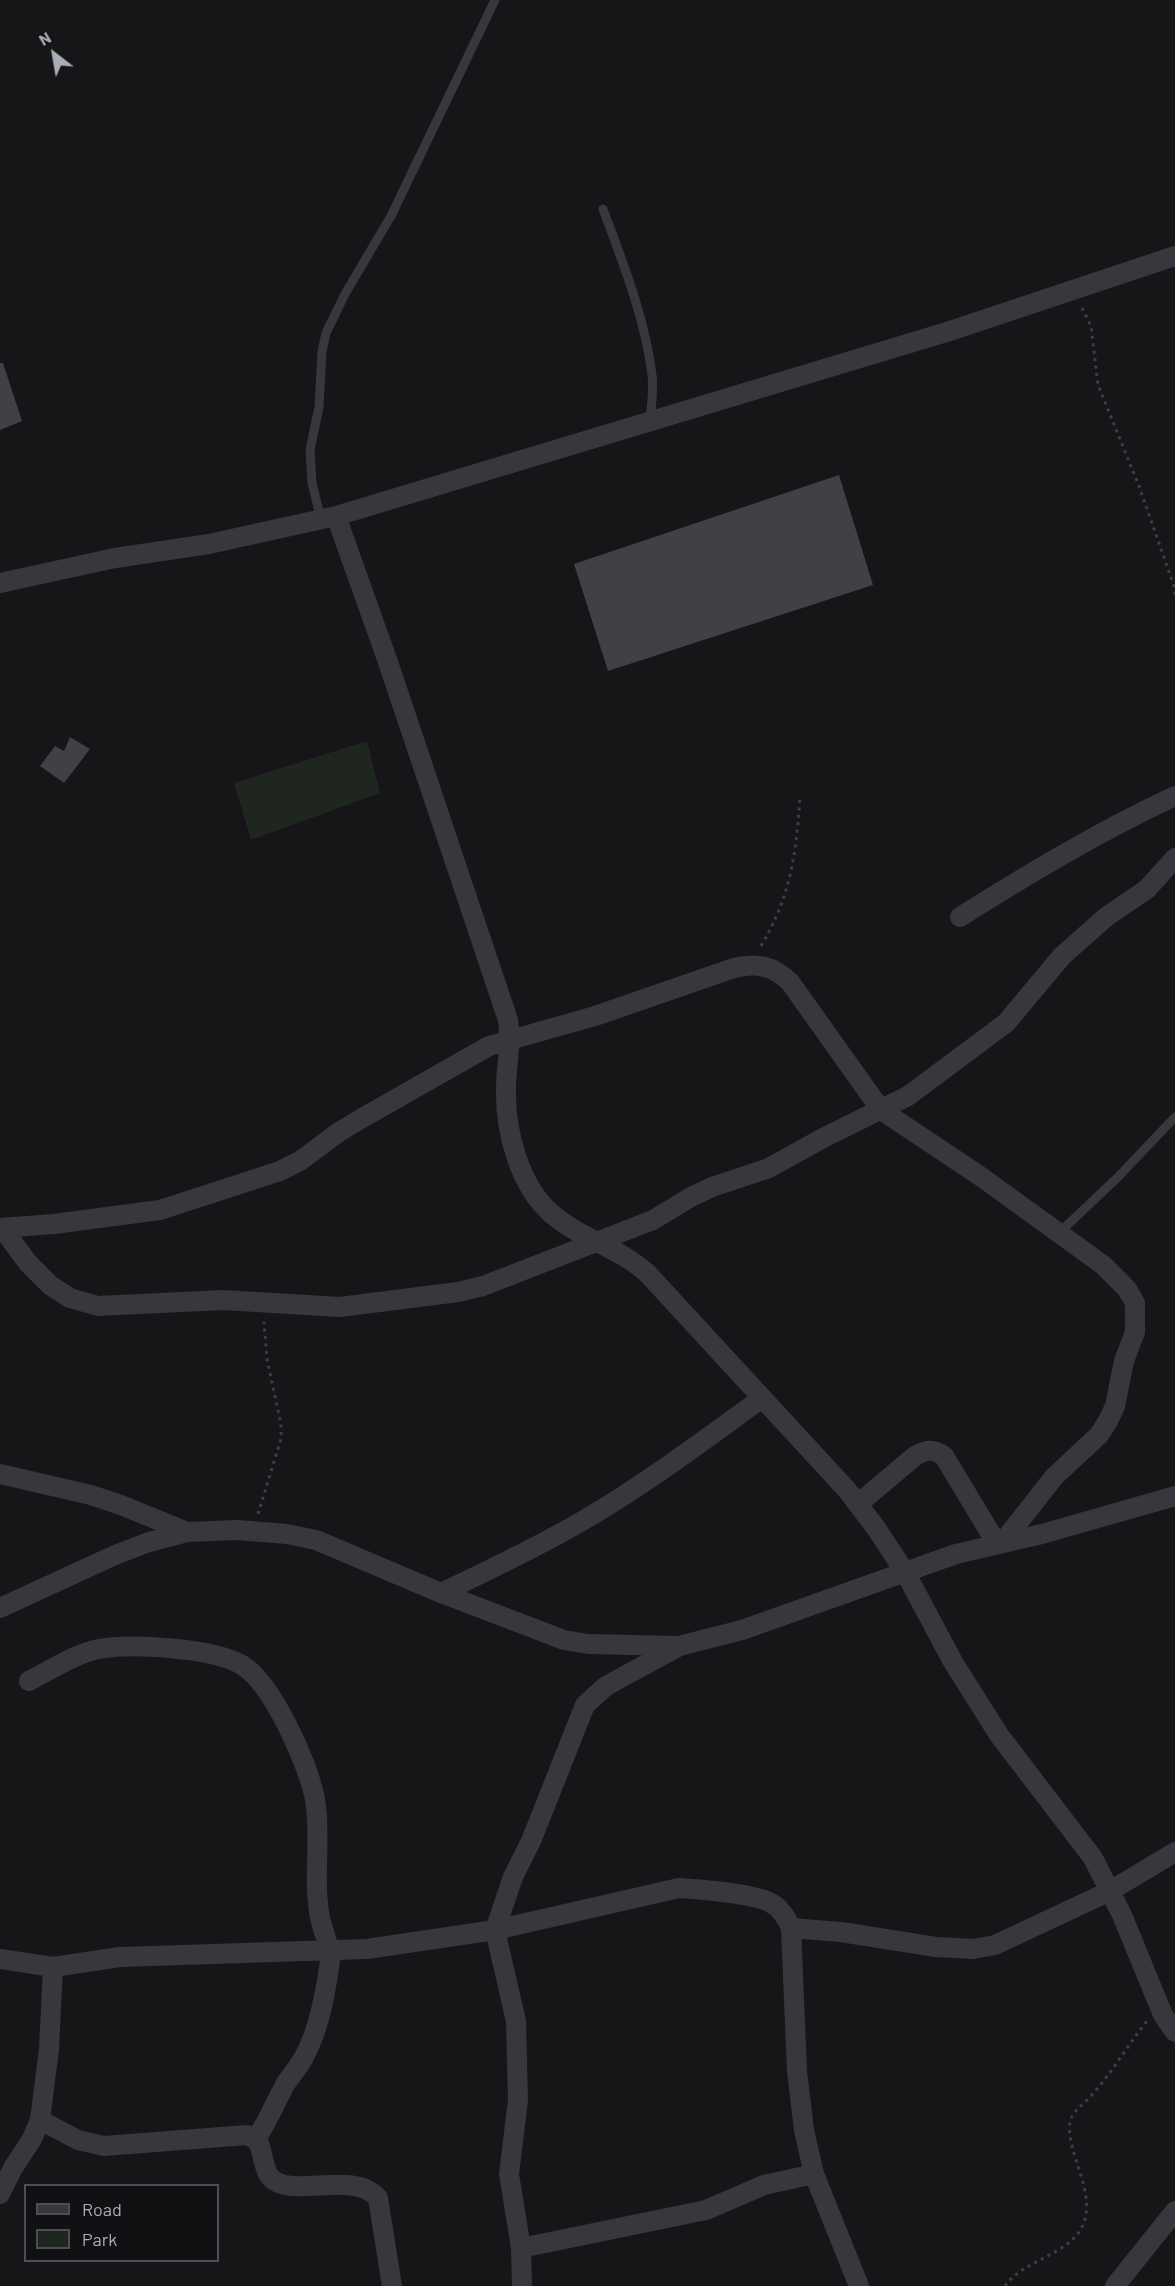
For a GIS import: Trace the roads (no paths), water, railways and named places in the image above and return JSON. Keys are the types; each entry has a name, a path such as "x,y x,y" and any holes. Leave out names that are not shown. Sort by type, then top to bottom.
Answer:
{"street":[{"path":"0,583 115,558 209,544 329,518 950,331 1175,256"},
{"path":"329,518 389,665 508,1020 511,1039 506,1105 518,1161 525,1179 550,1213 574,1231 620,1252 648,1274 858,1504 905,1572 953,1662 999,1735 1093,1858 1110,1891 1159,2005 1175,2032"},
{"path":"960,917 1050,860 1118,823 1175,796"},
{"path":"1,1228 28,1263 51,1286 70,1298 98,1306 224,1300 340,1307 458,1292 483,1286 653,1220 712,1187 769,1168 917,1090 1006,1023 1075,943 1106,917 1147,889 1175,858"},
{"path":"1,1228 54,1224 160,1210 289,1168 339,1132 481,1050 511,1039 604,1013 747,965 762,965 774,970 790,982 881,1110 1060,1232 1103,1265 1127,1289 1135,1303 1135,1332 1124,1361 1115,1406 1108,1421 1099,1434 1054,1477 1000,1543"},
{"path":"441,1593 541,1544 586,1519 683,1455 762,1398"},
{"path":"858,1504 915,1456 923,1451 933,1450 944,1456 1000,1543"},
{"path":"0,1474 91,1494 187,1532"},
{"path":"522,2286 521,2248 509,2174 518,2100 516,2021 495,1930 513,1877 531,1841 585,1705 606,1686 679,1646 742,1629 956,1554 1042,1534 1175,1496"},
{"path":"0,1608 115,1555 149,1542 187,1532 237,1530 287,1534 316,1540 441,1593 564,1640 588,1644 679,1646"},
{"path":"29,1681 74,1657 120,1647 189,1651 225,1658 243,1666 264,1688 297,1745 310,1778 317,1821 318,1907 330,1951 327,1980 314,2035 302,2061 286,2084 274,2110 256,2139"},
{"path":"791,1928 842,1932 936,1947 973,1949 995,1945 1110,1891 1175,1852"},
{"path":"0,1959 53,1967 120,1957 367,1949 495,1930 679,1888 762,1899 777,1907 791,1928 796,2071 804,2130 814,2174 859,2286"},
{"path":"0,2194 13,2168 32,2139 40,2120 49,2049 53,1967"},
{"path":"40,2120 78,2140 104,2146 247,2135 256,2139 260,2144 270,2176 279,2183 361,2186 378,2198 392,2286"},
{"path":"521,2248 706,2210 764,2184 814,2174"},
{"path":"1115,2286 1175,2211"}],"lane":[{"path":"329,518 312,483 310,450 319,407 322,352 326,333 345,294 391,216 495,0"},
{"path":"603,209 628,275 644,333 652,377 650,422"},
{"path":"1060,1232 1118,1177 1175,1117"}]}
